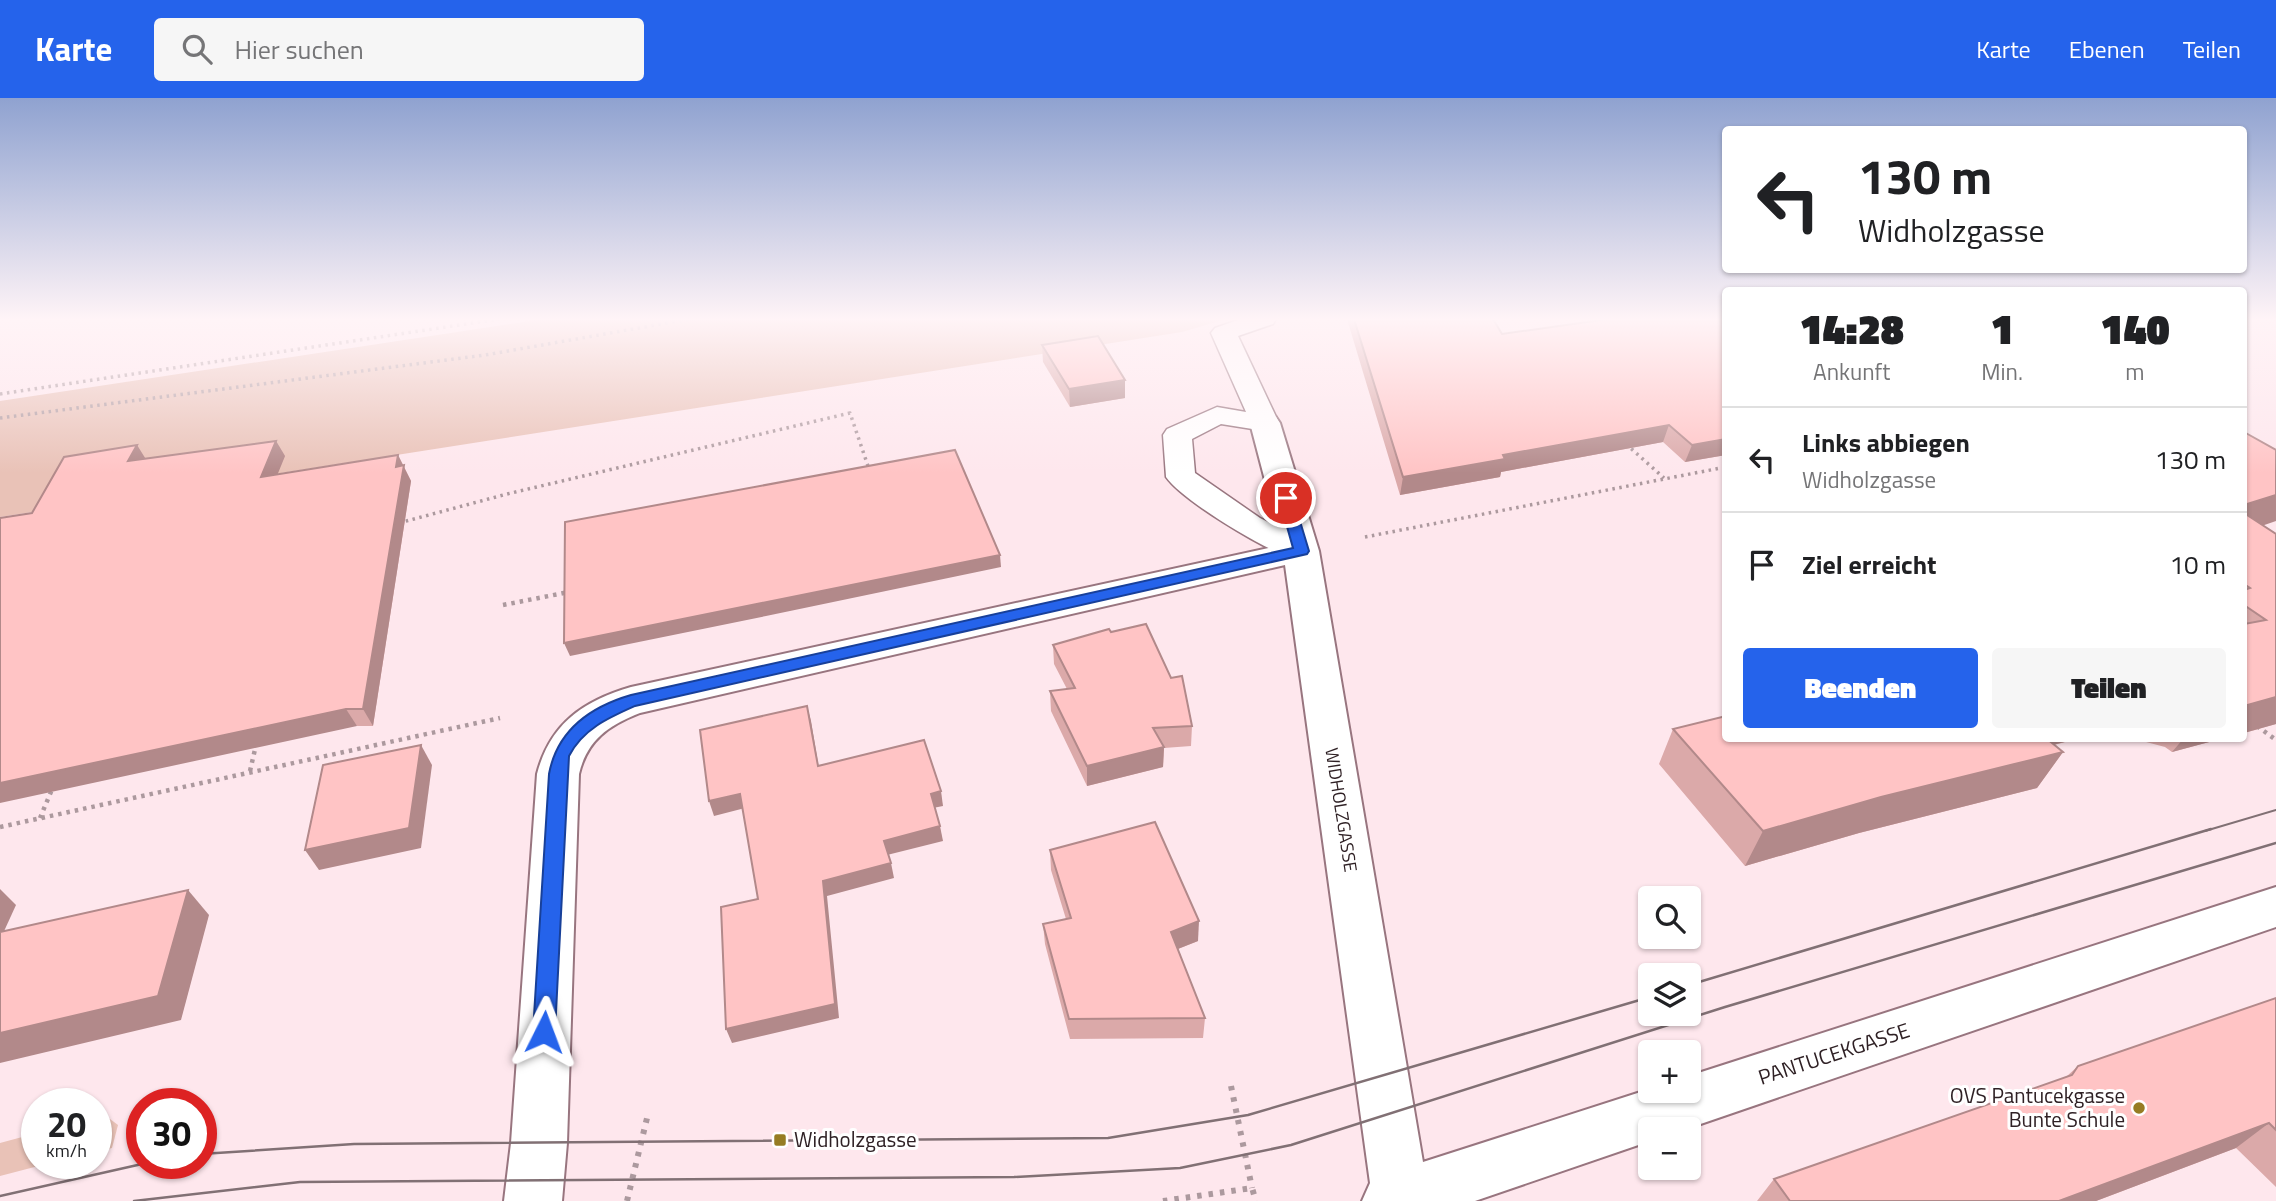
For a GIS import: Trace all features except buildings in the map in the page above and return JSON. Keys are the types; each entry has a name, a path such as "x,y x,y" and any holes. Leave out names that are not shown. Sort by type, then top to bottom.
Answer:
{"street":[{"name":"WIDHOLZGASSE","path":"1265,423 1301,551 1397,1200"},
{"path":"533,1201 539,1143 558,774 561,756 580,727 608,709 631,701 1301,551"},
{"name":"PANTUCEKGASSE","path":"1397,1200 2276,907"}],"lane":[{"path":"1241,370 1265,423"},
{"path":"1265,423 1217,415 1177,435 1181,477 1250,525 1301,551"}],"path":[{"path":"0,394 157,370"},
{"path":"0,418 366,370"},
{"path":"394,524 507,494 850,413 872,477"},
{"path":"1616,435 1665,478"},
{"path":"1365,537 1722,468"},
{"path":"503,605 583,589"},
{"path":"0,827 500,718"},
{"path":"2254,724 2276,740"},
{"path":"250,771 260,731"},
{"path":"40,818 56,780"},
{"path":"1231,1086 1256,1201"},
{"path":"626,1201 648,1114"},
{"path":"1163,1201 1252,1188"}],"shaded area":[{"path":"202,370 936,370 0,517 0,401"},
{"path":"112,1120 118,1125 112,1148"},
{"path":"21,1137 21,1171 0,1176 0,1143"}],"tram line":[{"path":"2205,831 2276,810"},
{"path":"1701,981 2211,829"},
{"path":"134,1201 300,1182 1014,1177 1180,1168 1291,1145 1725,1007 2276,843"},
{"path":"217,1153 354,1144 1108,1138 1248,1115 1638,1001"},
{"path":"0,1196 126,1168"}],"place":[{"name":"OVS Pantucekgasse Bunte Schule","path":"2139,1108"},
{"name":"Widholzgasse","path":"780,1140"}],"route":[{"path":"544,1032 558,774 561,756 580,727 608,709 631,701 1301,551 1286,498"}]}
